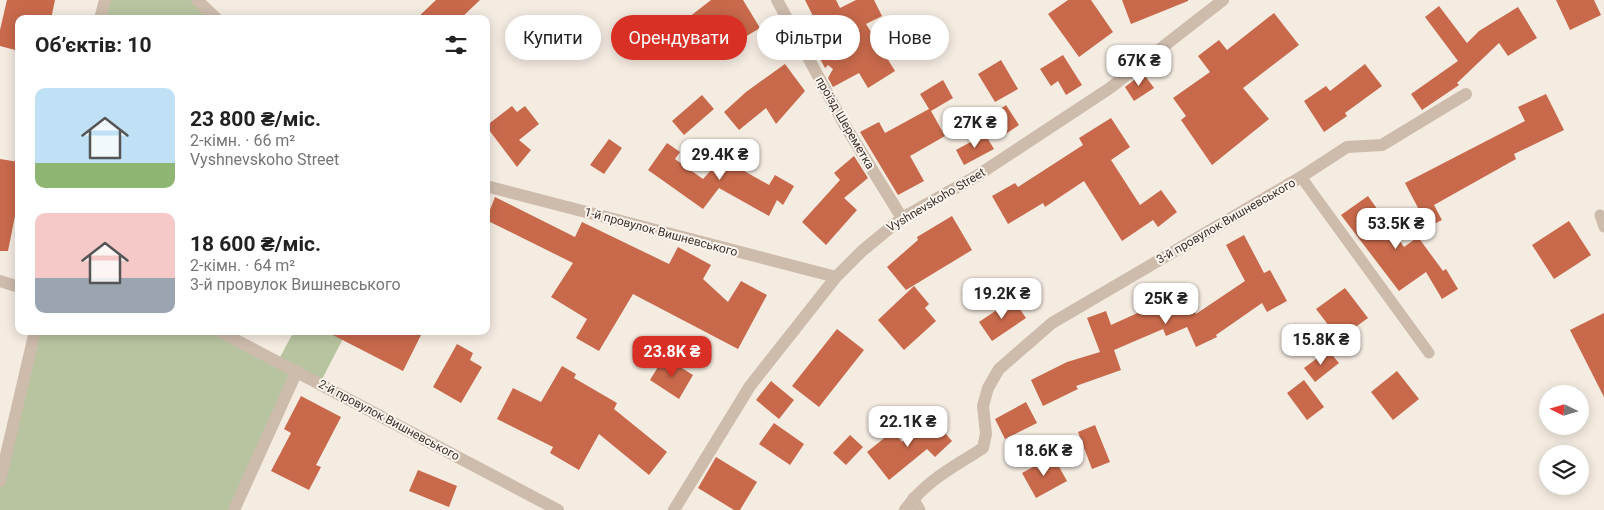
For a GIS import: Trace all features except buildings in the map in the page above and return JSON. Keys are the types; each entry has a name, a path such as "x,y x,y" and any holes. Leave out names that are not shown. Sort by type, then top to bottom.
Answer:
{"street":[{"path":"101,15 105,0"},
{"path":"197,0 213,15"},
{"name":"проїзд Шереметка","path":"777,0 844,124 902,218"},
{"name":"Vyshnevskoho Street","path":"674,510 750,386 836,277 874,240 902,218 975,177 1110,88 1223,0"},
{"name":"3-й провулок Вишневського","path":"905,510 913,498 946,470 984,448 986,434 983,406 988,388 999,369 1052,323 1301,177 1347,147 1382,145 1466,94"},
{"name":"1-й провулок Вишневського","path":"490,187 836,277"},
{"path":"0,281 15,286"},
{"path":"0,481 34,335"},
{"name":"2-й провулок Вишневського","path":"227,335 558,510"},
{"path":"234,510 297,371"}],"lane":[{"path":"1301,177 1429,354"},
{"path":"1600,215 1604,227"},
{"path":"913,498 920,510"}],"green space":[{"path":"106,0 197,0 213,15 102,15"},
{"path":"34,335 227,335 278,361 292,335 345,335 320,383 298,371 234,510 0,510 0,481"}]}
